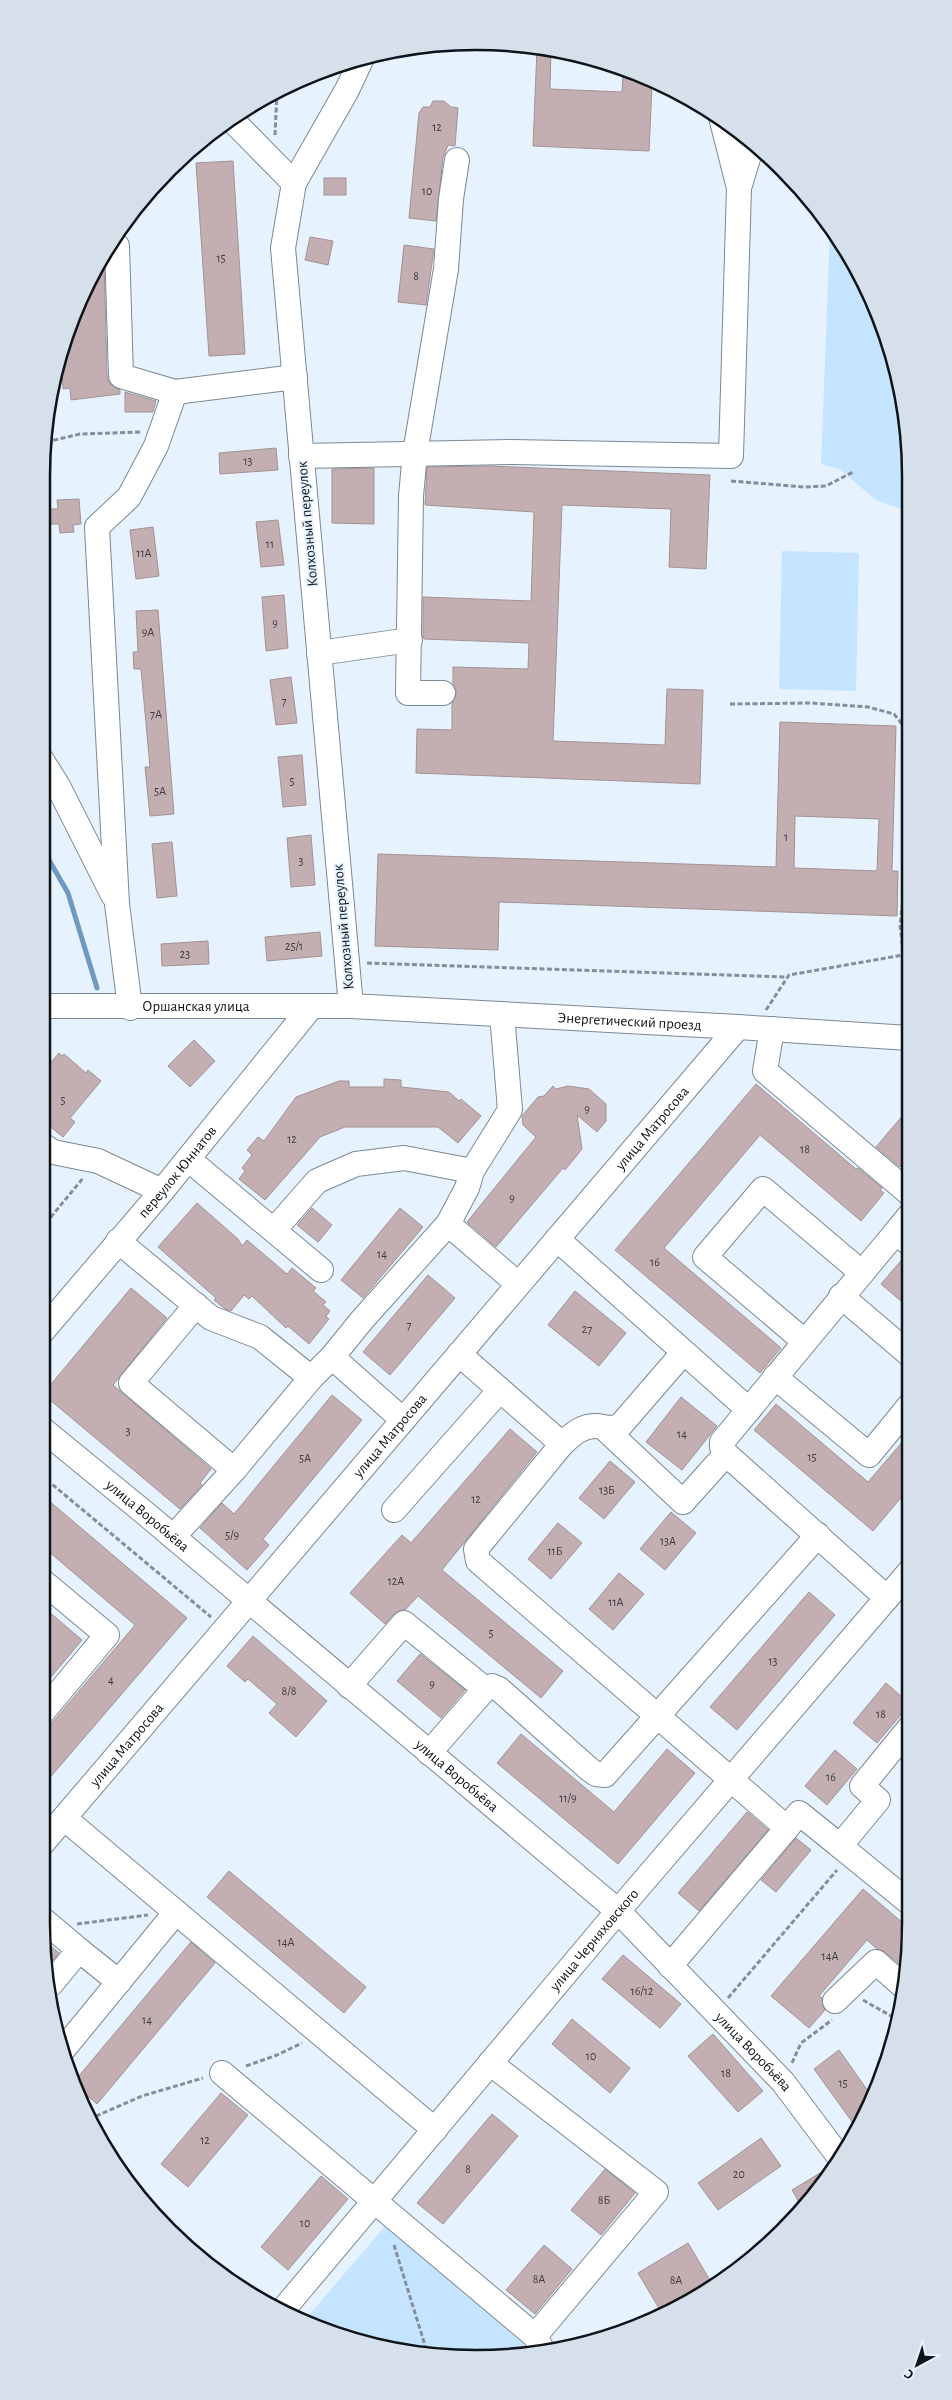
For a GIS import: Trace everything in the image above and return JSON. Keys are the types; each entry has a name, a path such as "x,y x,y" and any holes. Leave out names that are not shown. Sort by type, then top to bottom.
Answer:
{"street":[{"name":"Колхозный переулок","path":"350,1006 283,248 294,183 347,90 358,68"},
{"path":"236,124 294,183"},
{"path":"723,130 739,188"},
{"path":"301,456 415,453 731,456 739,188 750,151"},
{"path":"443,693 408,693 411,496 415,453 441,306 446,269 450,199 457,160"},
{"path":"117,247 121,376 175,392 295,377"},
{"path":"130,1008 117,904 98,527 129,497 156,446 175,392"},
{"path":"319,653 410,640"},
{"path":"50,773 117,904"},
{"name":"Оршанская улица","path":"50,1006 130,1008 350,1006"},
{"name":"Энергетический проезд","path":"350,1006 902,1038"},
{"name":"переулок Юннатов","path":"50,1323 162,1191 311,1007"},
{"path":"173,1537 234,1470 311,1378 332,1357 362,1320 448,1224 467,1188 472,1171 510,1110 502,1014"},
{"path":"755,1028 765,1071 902,1187"},
{"name":"улица Матросова","path":"50,1834 557,1239 755,1028"},
{"path":"50,1150 98,1161 162,1191"},
{"path":"274,1230 317,1181 356,1164 404,1158 472,1171"},
{"path":"188,1159 321,1270"},
{"path":"804,1341 705,1257 763,1189 862,1273"},
{"path":"448,1224 518,1284"},
{"path":"887,1598 726,1454 722,1447 722,1442 841,1296 902,1233"},
{"path":"557,1239 749,1410"},
{"path":"118,1241 211,1318 260,1337 311,1378"},
{"path":"841,1296 902,1348"},
{"path":"196,1305 131,1383 234,1470"},
{"path":"683,1353 620,1426 613,1429 595,1426 579,1430 562,1444 476,1549 475,1556 478,1561 787,1828"},
{"path":"459,1354 562,1444"},
{"path":"332,1357 402,1420"},
{"path":"775,1377 868,1455 902,1415"},
{"path":"394,1510 500,1390"},
{"path":"604,1428 683,1502 726,1454"},
{"name":"улица Воробьёва","path":"50,1435 618,1911 783,2082 836,2152"},
{"path":"429,1753 485,1689 492,1686 499,1689 596,1774 605,1775 818,1535"},
{"name":"улица Черняховского","path":"287,2306 379,2207 435,2130 490,2063 902,1580"},
{"path":"50,1587 107,1634 50,1703"},
{"path":"349,1686 404,1624 485,1689"},
{"path":"842,1854 878,1800 862,1786 902,1737"},
{"path":"670,1966 799,1813 842,1854 902,1897"},
{"path":"64,1818 435,2130"},
{"path":"68,2043 176,1912"},
{"path":"50,1925 119,1982"},
{"path":"54,1980 79,1950"},
{"path":"837,2008 876,1962 898,1981"},
{"path":"222,2073 539,2343 656,2192 490,2063"}],"path":[{"path":"271,160 277,100"},
{"path":"52,441 80,434 161,431"},
{"path":"732,481 804,487 826,486 853,472"},
{"path":"730,704 811,703 868,707 894,714 902,724"},
{"path":"902,908 900,925 902,945"},
{"path":"346,962 786,977 902,955"},
{"path":"755,1028 786,977"},
{"path":"50,1218 98,1161"},
{"path":"50,1483 225,1629"},
{"path":"715,2012 842,1854"},
{"path":"50,1922 176,1912"},
{"path":"861,1998 892,2016"},
{"path":"783,2082 801,2043 837,2008"},
{"path":"379,2207 425,2347"}],"shaded area":[{"path":"830,239 845,263 870,313 887,366 894,393 901,448 902,509 876,500 839,469 821,464"},
{"path":"782,551 859,553 856,691 779,689"},
{"path":"387,2224 531,2346 476,2350 420,2346 366,2335 308,2316"}],"building":[{"path":"537,55 551,57 550,89 622,92 623,76 652,88 649,151 533,146"},
{"path":"433,101 444,101 451,107 458,108 455,146 448,145 443,158 436,221 409,218 419,113 423,107 430,107"},
{"path":"233,161 245,354 209,356 196,163"},
{"path":"324,178 346,178 346,195 324,195"},
{"path":"310,237 333,241 328,265 305,260"},
{"path":"404,245 434,249 426,305 398,302"},
{"path":"104,268 107,376 110,384 120,390 120,394 71,400 70,388 63,389 62,376 73,339 82,313"},
{"path":"125,392 156,401 153,412 125,412"},
{"path":"276,448 278,470 220,474 219,453"},
{"path":"489,466 710,475 706,569 669,567 671,509 562,505 553,741 665,745 667,689 703,690 700,784 416,773 417,729 452,730 452,703 457,693 453,684 453,667 528,669 529,643 424,639 423,636 423,597 531,601 534,512 425,505 427,467"},
{"path":"374,468 374,524 332,523 332,469"},
{"path":"79,499 81,524 73,525 74,532 60,533 59,524 51,524 50,509 58,509 57,500"},
{"path":"278,520 284,565 261,567 256,522"},
{"path":"153,527 159,576 136,579 130,530"},
{"path":"284,595 288,648 266,651 262,597"},
{"path":"158,610 174,814 150,816 145,767 150,767 141,669 134,669 133,652 138,652 136,611"},
{"path":"291,677 297,723 276,725 270,680"},
{"path":"780,722 896,726 892,871 898,871 897,916 499,902 498,950 375,946 378,854 776,867","holes":["795,816 879,819 877,871 794,868"]},
{"path":"302,755 306,805 283,807 278,757"},
{"path":"311,835 315,885 291,887 287,838"},
{"path":"172,842 177,896 157,898 152,844"},
{"path":"320,932 322,956 267,961 265,937"},
{"path":"208,941 209,964 162,966 161,944"},
{"path":"194,1040 215,1061 190,1087 168,1066"},
{"path":"59,1053 62,1056 64,1054 86,1073 88,1070 101,1081 70,1118 75,1122 63,1137 50,1126 50,1064"},
{"path":"384,1079 401,1080 401,1087 449,1092 459,1101 461,1099 481,1116 458,1143 438,1127 345,1127 320,1137 265,1200 239,1179 245,1171 242,1168 252,1155 247,1150 258,1137 264,1141 296,1097 339,1081 349,1081 349,1087 384,1087"},
{"path":"756,1084 856,1169 858,1168 882,1188 880,1190 884,1193 861,1221 760,1135 664,1248 781,1348 760,1373 615,1250"},
{"path":"553,1086 556,1089 568,1086 589,1089 606,1104 606,1121 597,1132 577,1115 582,1149 565,1170 563,1168 496,1247 467,1222 536,1137 523,1125 522,1116 538,1097 544,1096"},
{"path":"902,1116 902,1165 900,1167 876,1147"},
{"path":"197,1203 238,1239 242,1246 247,1240 287,1274 292,1268 316,1288 313,1291 326,1302 323,1305 330,1311 326,1316 329,1319 309,1344 288,1326 286,1328 252,1296 249,1299 244,1295 231,1311 225,1309 214,1300 216,1298 158,1247"},
{"path":"312,1208 332,1225 318,1242 297,1225"},
{"path":"400,1208 423,1227 363,1298 341,1280"},
{"path":"902,1260 902,1302 881,1284"},
{"path":"428,1275 455,1298 390,1375 363,1352"},
{"path":"131,1288 167,1318 113,1385 211,1469 200,1483 202,1485 180,1509 50,1400 50,1386"},
{"path":"575,1291 626,1333 599,1366 548,1325"},
{"path":"332,1395 362,1420 263,1539 269,1545 247,1570 200,1528 222,1503 234,1514"},
{"path":"681,1397 717,1426 682,1470 646,1442"},
{"path":"776,1404 868,1482 902,1442 902,1497 873,1531 754,1430"},
{"path":"510,1429 537,1452 442,1570 563,1671 541,1698 418,1596 406,1609 394,1614 385,1624 350,1593 402,1535 411,1543"},
{"path":"610,1461 635,1482 604,1519 579,1498"},
{"path":"50,1502 187,1618 50,1778 50,1725 135,1625 50,1553"},
{"path":"671,1512 696,1533 665,1570 640,1549"},
{"path":"558,1523 582,1543 551,1579 528,1559"},
{"path":"619,1573 644,1594 613,1630 589,1609"},
{"path":"809,1592 835,1615 737,1730 710,1707"},
{"path":"50,1613 82,1640 50,1678"},
{"path":"253,1636 327,1701 296,1737 269,1713 277,1704 248,1679 245,1682 227,1666"},
{"path":"420,1654 465,1690 441,1718 397,1681"},
{"path":"886,1683 902,1697 902,1713 877,1743 853,1723"},
{"path":"521,1734 614,1812 667,1749 695,1773 618,1864 497,1763"},
{"path":"835,1750 857,1769 827,1805 805,1786"},
{"path":"747,1812 768,1830 699,1911 678,1893"},
{"path":"796,1838 811,1850 776,1892 761,1880"},
{"path":"229,1871 366,1987 344,2013 207,1897"},
{"path":"863,1889 902,1922 900,1964 867,1940 819,1996 822,1998 825,2010 809,2028 771,1996"},
{"path":"191,1942 215,1963 97,2104 85,2094 78,2077"},
{"path":"51,1946 59,1953 52,1961"},
{"path":"623,1955 681,2004 660,2028 602,1979"},
{"path":"572,2019 630,2068 610,2093 552,2044"},
{"path":"713,2034 763,2091 738,2112 688,2056"},
{"path":"839,2050 868,2091 853,2122 814,2069"},
{"path":"221,2093 248,2115 188,2187 161,2164"},
{"path":"492,2114 518,2136 443,2224 417,2203"},
{"path":"761,2138 781,2166 718,2210 698,2183"},
{"path":"605,2169 635,2193 601,2235 571,2210"},
{"path":"822,2172 799,2202 792,2190"},
{"path":"321,2176 348,2199 288,2270 261,2247"},
{"path":"688,2243 710,2280 659,2308 638,2273"},
{"path":"544,2245 572,2269 535,2314 506,2290"}],"waterway":[{"path":"50,862 68,893 97,988"}]}
